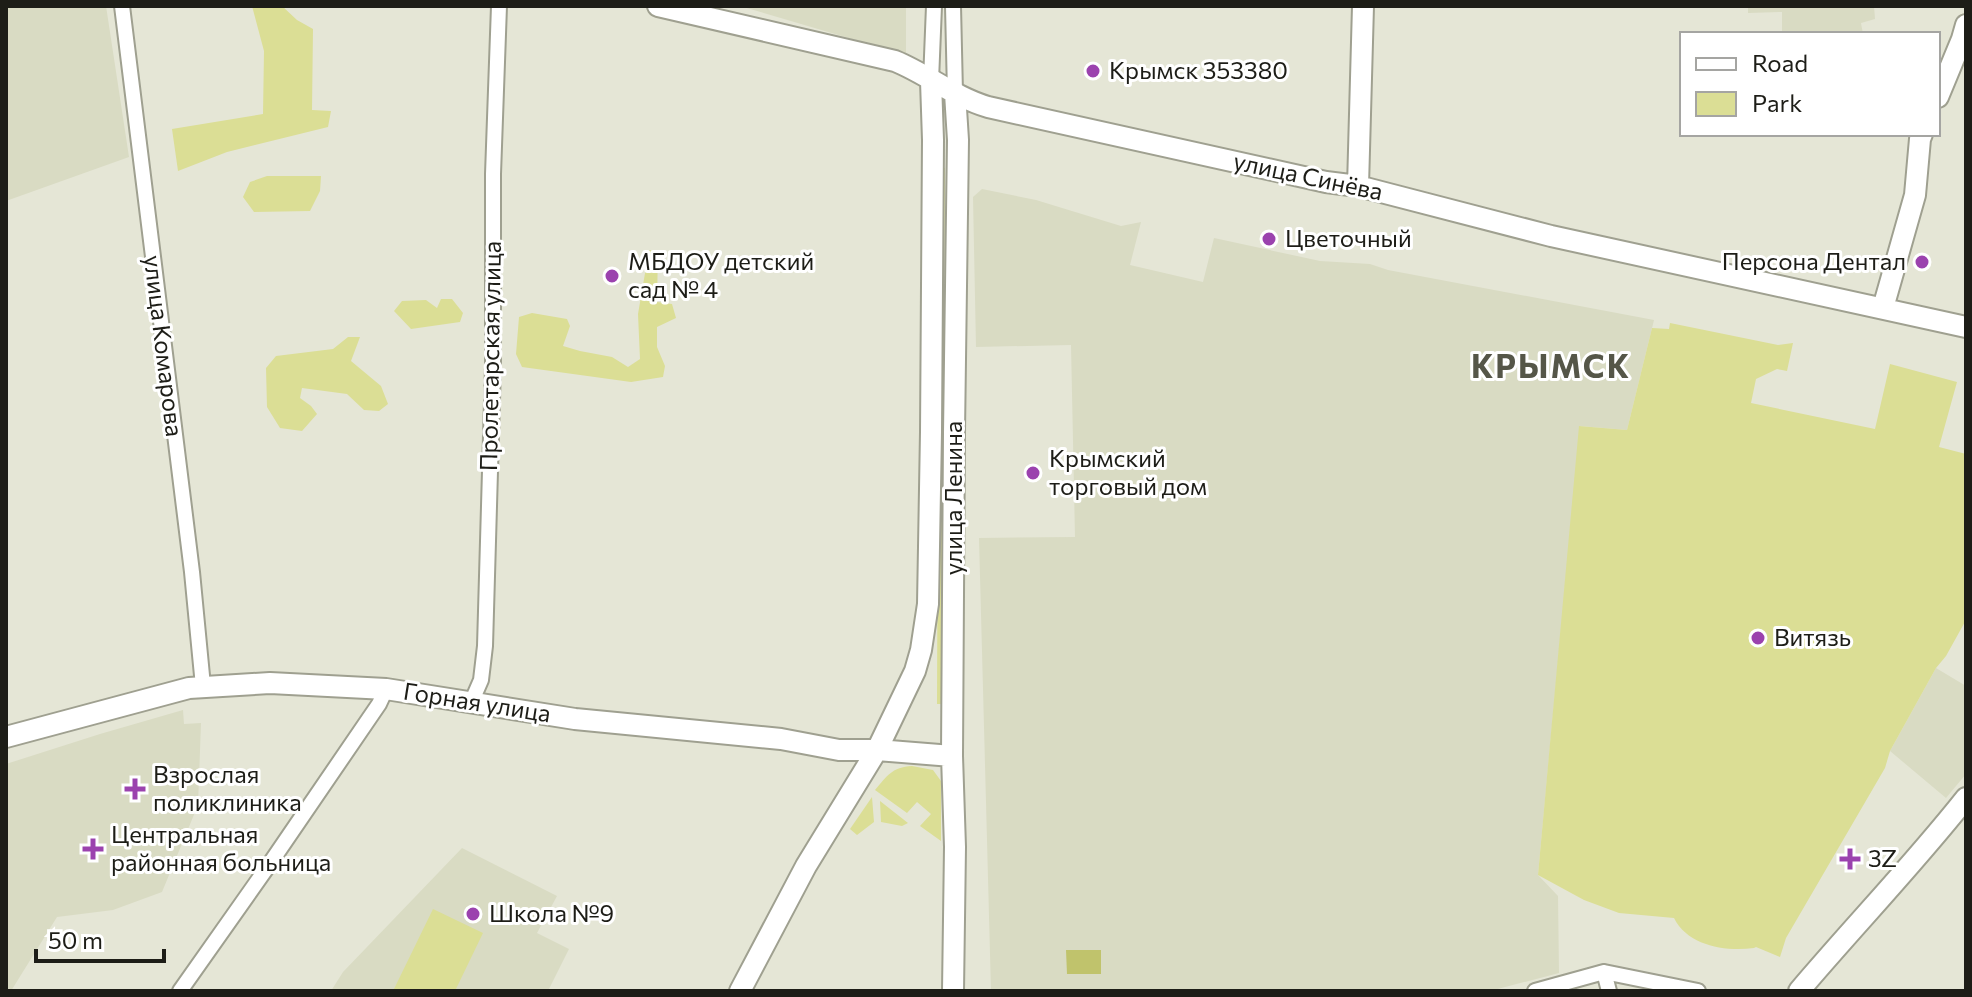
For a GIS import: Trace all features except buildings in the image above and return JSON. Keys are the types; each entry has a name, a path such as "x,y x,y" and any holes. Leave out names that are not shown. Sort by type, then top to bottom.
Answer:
{"main road":[{"name":"улица Синёва","path":"658,6 895,61 988,107 1326,182 1358,186 1551,236 1966,327"},
{"path":"1358,186 1363,6"},
{"path":"1940,92 1966,25"},
{"name":"улица Ленина","path":"740,991 806,866 877,750 915,671 921,650 928,604 931,81"},
{"name":"улица Ленина","path":"953,991 958,140 955,93"},
{"path":"1883,308 1915,195 1922,136"},
{"name":"Горная улица","path":"6,737 203,686 270,683 386,689 575,719 781,739 839,750 952,756"},
{"path":"1799,991 1966,798"}],"street":[{"name":"улица Комарова","path":"122,6 203,686"},
{"name":"Пролетарская улица","path":"471,703 481,680 485,646 499,6"},
{"name":"улица Ленина","path":"931,81 934,6"},
{"name":"улица Ленина","path":"953,6 955,93"},
{"path":"180,991 379,704 386,689"},
{"path":"1604,972 1609,991"},
{"path":"1535,991 1604,972 1698,991"}],"shaded area":[{"path":"6,6 106,6 129,157 6,201"},
{"path":"740,6 906,6 906,55 852,39"},
{"path":"1748,6 1874,6 1875,19 1861,23 1863,32 1782,32 1782,12 1748,13"},
{"path":"982,189 1036,200 1121,226 1141,222 1130,265 1203,282 1214,238 1320,261 1370,264 1388,270 1654,320 1627,430 1580,426 1538,875 1558,896 1559,973 1490,991 991,991 979,538 1075,537 1071,345 976,347 973,197"},
{"path":"1936,668 1966,686 1966,774 1946,798 1890,751"},
{"name":"Центральная районная больница","path":"183,710 184,724 201,723 198,805 162,892 113,910 57,917 11,991 6,991 6,764"},
{"name":"Школа №9","path":"462,848 557,896 537,933 569,949 548,991 331,991 343,972"},
{"path":"1066,950 1101,950 1101,974 1067,974"}],"green space":[{"path":"252,6 282,6 313,29 312,110 331,111 328,127 227,152 178,171 172,129 263,114 264,51"},
{"path":"940,168 945,168 943,418 939,418"},
{"path":"267,176 321,176 320,191 310,211 254,212 243,197 250,182"},
{"path":"649,250 658,251 657,302 672,304 676,318 657,327 657,347 665,366 663,377 631,382 522,367 516,354 519,317 532,313 567,319 570,326 563,346 612,357 628,367 640,359 638,314"},
{"path":"441,299 452,299 463,313 460,322 411,329 394,311 402,301 426,300 437,308"},
{"name":"Витязь","path":"1670,323 1778,345 1793,343 1787,371 1777,369 1756,379 1751,403 1875,429 1890,364 1957,382 1939,447 1966,454 1966,620 1936,668 1890,751 1885,768 1786,938 1780,957 1756,947 1732,949 1709,945 1688,935 1674,918 1619,913 1584,900 1538,875 1579,426 1627,430 1652,328 1669,329"},
{"path":"348,337 360,337 351,361 381,386 388,404 379,411 364,410 347,394 302,388 300,398 317,414 302,431 280,428 267,407 266,368 276,356 333,349"},
{"path":"938,446 943,446 942,704 937,704"},
{"path":"912,766 933,770 941,781 941,841 920,826 931,814 917,802 907,813 875,790 895,770"},
{"path":"872,797 874,822 857,835 850,829"},
{"path":"880,801 908,823 902,826 881,822"},
{"path":"433,909 483,933 455,991 393,991"}],"place":[{"name":"Крымск 353380","path":"1093,71"},
{"name":"Цветочный","path":"1269,239"},
{"name":"Персона Дентал","path":"1922,262"},
{"name":"МБДОУ детский сад № 4","path":"612,276"},
{"name":"Крымский торговый дом","path":"1033,473"},
{"name":"Витязь","path":"1758,638"},
{"name":"Взрослая поликлиника","path":"135,789"},
{"name":"Центральная районная больница","path":"93,849"},
{"name":"3Z","path":"1850,859"},
{"name":"Школа №9","path":"473,914"}],"district":[{"name":"КРЫМСК","path":"1551,367"}]}
